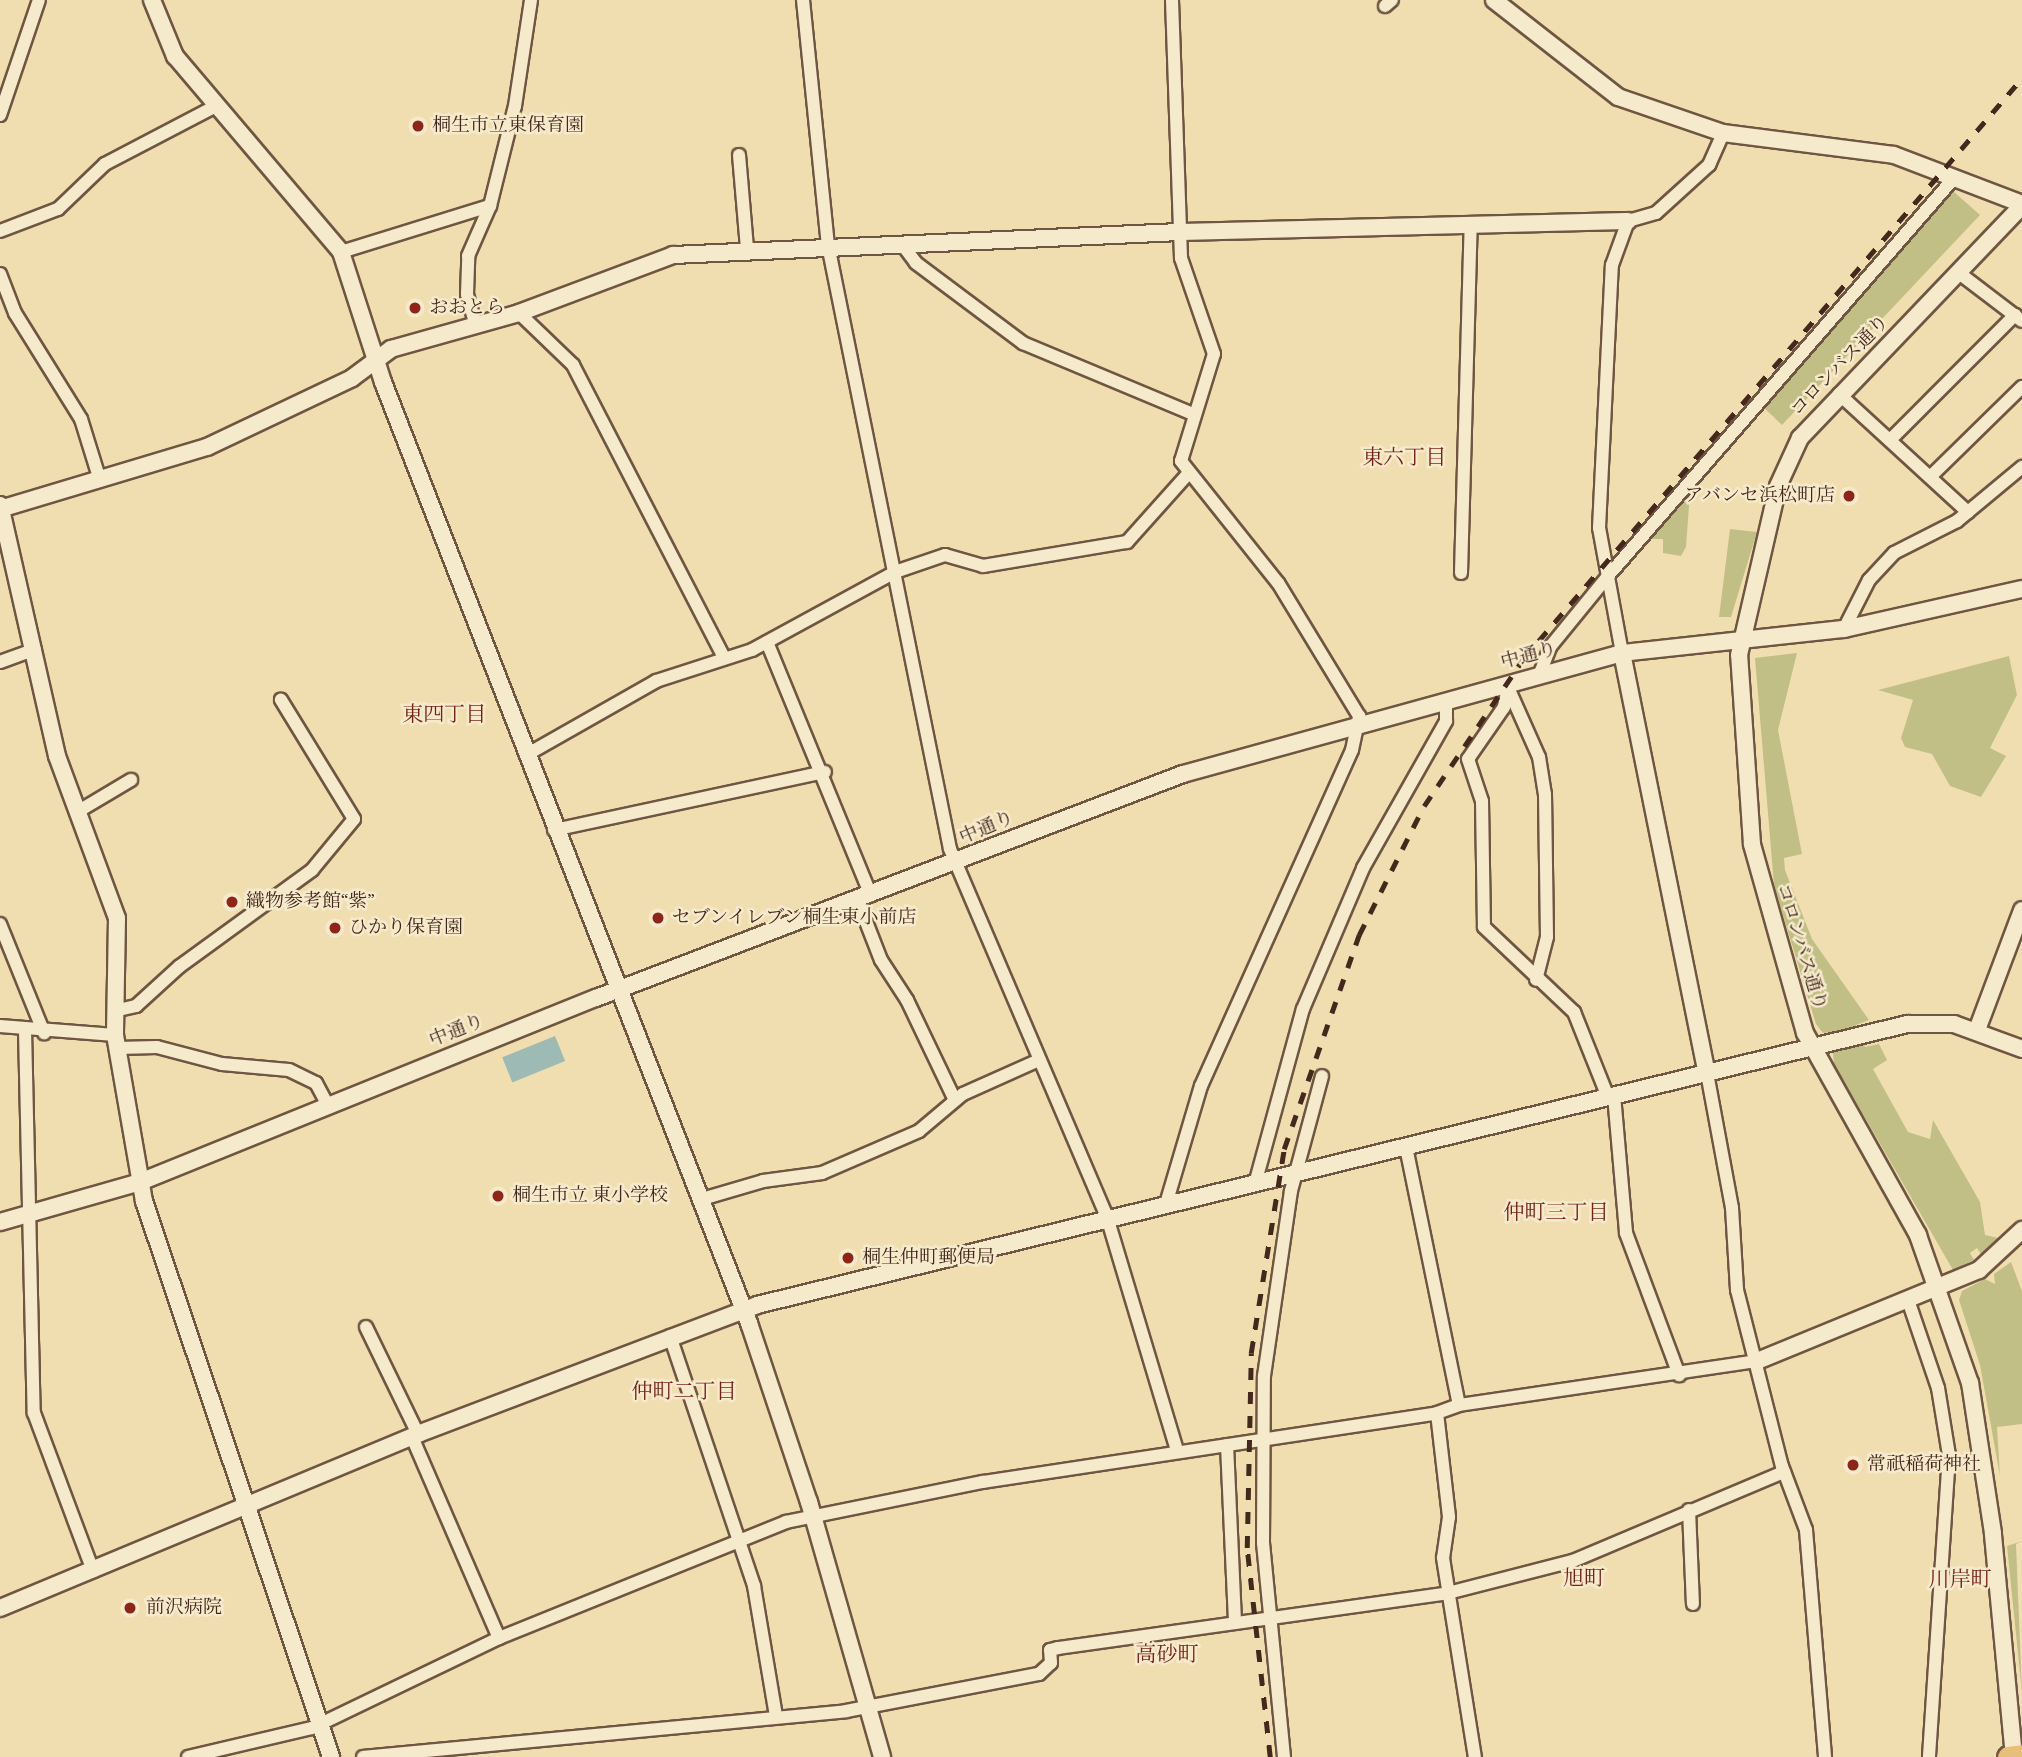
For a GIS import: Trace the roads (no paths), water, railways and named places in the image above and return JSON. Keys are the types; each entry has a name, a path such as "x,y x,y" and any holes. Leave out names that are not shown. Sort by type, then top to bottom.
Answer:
{"main road":[{"path":"2008,1757 2022,1755"}],"street":[{"path":"0,115 40,0"},
{"path":"152,0 175,56 341,252 376,361 554,830 621,989 743,1309 813,1514 882,1757"},
{"path":"476,326 467,294 468,256 490,206 520,83 531,0"},
{"path":"803,0 828,245 954,865 1107,1217 1177,1451"},
{"path":"1166,1204 1201,1086 1358,725 1350,692 1278,583 1187,475 1181,452 1214,344 1186,283 1180,232 1171,0"},
{"path":"1494,0 1618,97 1723,133 1841,144 1955,177 2022,205"},
{"path":"0,232 58,209 105,164 218,105"},
{"path":"331,1757 244,1507 140,1182 116,1041 114,1011 117,918 51,737 35,649 0,508 207,447 376,361 391,349 519,313 653,260 747,249 828,245 1180,232 1628,221 1656,213 1709,165 1723,133"},
{"path":"739,155 747,249"},
{"path":"1539,676 1550,647 1608,576 1955,177"},
{"name":"コロンバス通り","path":"2014,1757 1978,1422 1940,1286 1896,1193 1810,1048 1753,852 1740,640 1784,468 1839,394 2022,205"},
{"path":"341,252 490,206"},
{"path":"1628,221 1610,279 1599,528 1732,1208 1735,1280 1784,1472 1808,1547 1825,1757"},
{"path":"1461,573 1471,225"},
{"path":"901,243 916,263 1023,343 1193,414"},
{"path":"1890,440 2018,318 1959,273"},
{"path":"0,274 15,313 80,419 99,477"},
{"path":"519,313 573,365 724,658"},
{"path":"1930,477 2022,387"},
{"path":"1839,394 1968,512"},
{"path":"1844,629 1869,580 1894,553 1968,512 2022,467"},
{"path":"526,755 656,681 767,642 895,572 945,555 983,566 1119,545 1187,475"},
{"name":"中通り","path":"0,1222 27,1217 140,1182 621,989 954,865 1144,786 1446,701 1510,687 1539,676 1622,653 1844,629 2022,589"},
{"path":"767,642 825,772 881,960 907,1000 956,1100"},
{"path":"0,662 35,649"},
{"path":"1510,687 1468,759 1482,801 1484,927 1582,1025 1611,1096 1626,1233 1679,1375"},
{"path":"1510,687 1539,757 1545,794 1547,937 1536,980"},
{"path":"114,1011 136,1006 180,966 312,870 354,819 281,701"},
{"path":"1255,1184 1303,1009 1363,868 1447,722 1446,701"},
{"path":"554,830 825,772"},
{"path":"77,812 131,779"},
{"path":"1977,1030 2022,910"},
{"path":"0,924 44,1033"},
{"path":"0,1608 415,1436 743,1309 1107,1217 1255,1184 1828,1043 1931,1021 1977,1030 2022,1049"},
{"path":"0,1026 157,1047 222,1064 289,1070 316,1083 328,1106"},
{"path":"25,1030 27,1217 34,1413 93,1571"},
{"path":"702,1199 763,1181 822,1173 919,1132 956,1100 1039,1060"},
{"path":"1284,1757 1269,1618 1262,1438 1270,1328 1295,1174 1322,1076"},
{"path":"1406,1147 1459,1405"},
{"path":"188,1757 321,1722 499,1638 739,1539 813,1514 1177,1451 1437,1413 1459,1405 1679,1375 1757,1361 1987,1265 2022,1230"},
{"path":"1908,1300 1938,1388 1949,1455 1929,1757"},
{"path":"366,1327 415,1436 499,1638"},
{"path":"670,1336 760,1609 776,1716"},
{"path":"1437,1413 1449,1517 1443,1558 1475,1757"},
{"path":"1227,1445 1235,1623"},
{"path":"363,1757 866,1707 1039,1674 1049,1667 1050,1650 1058,1648 1448,1593 1573,1561 1784,1472"},
{"path":"1689,1510 1693,1604"}],"water":[{"path":"555,1036 565,1061 512,1082 502,1057"}],"railway":[{"path":"1270,1757 1247,1548 1251,1353 1284,1149 1359,935 1424,806 1523,659 2022,78"}],"place":[{"name":"桐生市立東保育園","path":"418,126"},
{"name":"おおとら","path":"415,308"},
{"name":"アバンセ浜松町店","path":"1849,496"},
{"name":"織物参考館“紫”","path":"232,902"},
{"name":"セブンイレブン桐生東小前店","path":"658,918"},
{"name":"ひかり保育園","path":"335,928"},
{"name":"桐生市立 東小学校","path":"498,1196"},
{"name":"桐生仲町郵便局","path":"848,1258"},
{"name":"常祇稲荷神社","path":"1853,1465"},
{"name":"前沢病院","path":"130,1608"}],"district":[{"name":"東六丁目","path":"1404,457"},
{"name":"東四丁目","path":"444,714"},
{"name":"仲町三丁目","path":"1556,1212"},
{"name":"仲町二丁目","path":"684,1391"},
{"name":"旭町","path":"1584,1578"},
{"name":"川岸町","path":"1960,1579"},
{"name":"高砂町","path":"1167,1654"}]}
